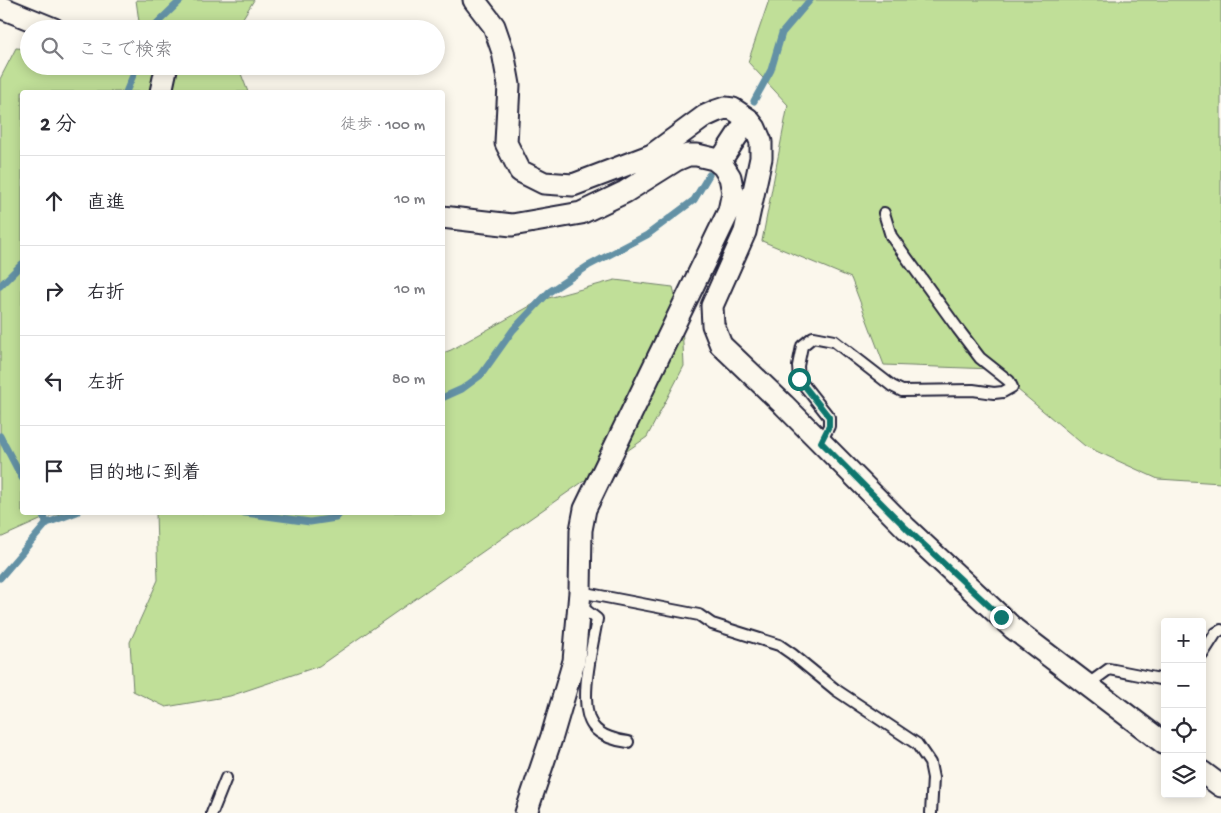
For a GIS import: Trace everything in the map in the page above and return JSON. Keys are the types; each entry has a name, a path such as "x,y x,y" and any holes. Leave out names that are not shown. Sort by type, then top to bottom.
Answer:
{"street":[{"path":"474,0 494,26 503,52 510,85 506,143 520,171 544,183 572,185 652,154 705,116 725,108 733,110 748,119 755,128 761,142 758,174 745,232 712,306 713,325 721,345 906,528 1014,629 1161,741"},
{"path":"0,8 31,20"},
{"path":"161,90 165,75"},
{"path":"719,163 748,119"},
{"path":"445,217 512,225 581,214 625,192 676,160 688,156 707,156 719,163 730,177 733,192 729,211 585,509 582,530 580,599 574,661 552,736 526,813"},
{"path":"1206,775 1221,786"}],"lane":[{"path":"821,442 829,426 829,417 799,379 798,366 802,346 813,337 834,341 892,386 902,391 973,390 994,393 1003,392 1012,387 1009,381 980,358 958,329 891,236 884,213"},
{"path":"580,599 597,619 588,674 586,708 594,727 615,741 628,742"},
{"path":"580,599 699,615 712,624 779,645 836,690 917,744 930,763 933,778 931,813"},
{"path":"1206,649 1216,633 1221,630"},
{"path":"1087,685 1109,669 1161,679"},
{"path":"212,813 226,778"}],"green space":[{"path":"136,0 254,0 242,20 139,20"},
{"path":"769,0 1221,0 1221,483 1158,479 1085,446 993,369 884,365 851,278 762,241 788,105 748,62"},
{"path":"16,48 20,48 20,75 241,75 247,90 20,90 20,515 55,515 49,516 0,538 0,79"},
{"path":"615,280 673,287 682,322 684,366 647,437 319,666 230,696 166,707 133,691 130,642 158,580 156,515 445,515 445,352 541,300"}],"waterway":[{"path":"160,20 181,0"},
{"path":"754,101 771,70 782,33 810,0"},
{"path":"127,90 133,75"},
{"path":"445,397 462,389 481,375 513,330 549,292 588,266 647,235 694,200 709,175"},
{"path":"0,286 20,266"},
{"path":"0,436 20,474"},
{"path":"43,515 47,523"},
{"path":"0,578 47,523 69,515"},
{"path":"260,515 310,522 336,518 338,515"}],"route":[{"path":"799,379 829,417 829,426 821,442 906,528 1001,617"}]}
